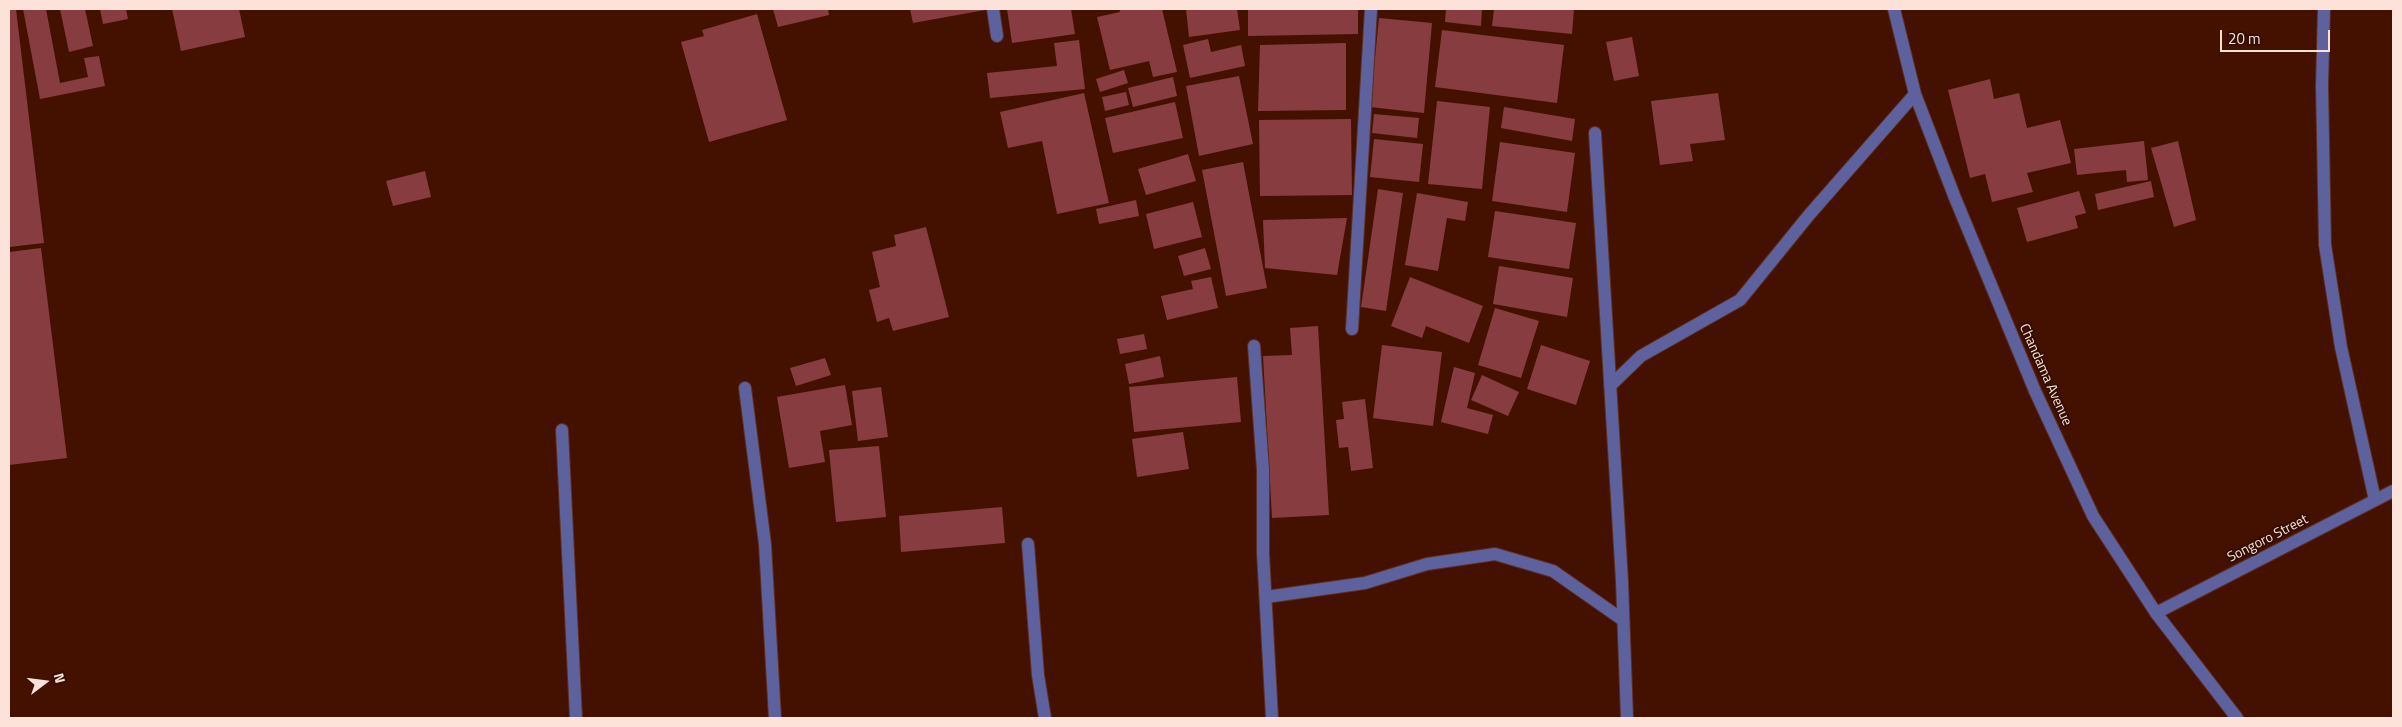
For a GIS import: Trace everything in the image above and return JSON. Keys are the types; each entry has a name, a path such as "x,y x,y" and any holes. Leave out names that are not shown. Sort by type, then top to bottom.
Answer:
{"street":[{"path":"993,9 997,36"},
{"path":"1352,330 1371,9"},
{"name":"Chandama Avenue","path":"1894,9 1915,94 1991,288 2093,516 2156,613 2237,718"},
{"path":"2324,9 2322,85 2326,245 2341,346 2375,500"},
{"path":"1610,386 1641,356 1740,300 1809,215 1915,94"},
{"path":"1595,133 1627,718"},
{"path":"1254,346 1263,470 1263,553 1272,718"},
{"path":"744,388 765,544 775,718"},
{"path":"562,430 576,718"},
{"name":"Songoro Street","path":"2156,613 2393,491"},
{"path":"1028,544 1038,675 1045,718"},
{"path":"1266,596 1365,583 1427,564 1495,554 1554,571 1623,620"}],"building":[{"path":"9,9 16,9 44,243 9,247"},
{"path":"23,9 46,9 60,83 88,77 84,58 99,56 105,86 40,99"},
{"path":"60,9 85,9 93,46 69,52"},
{"path":"100,9 126,9 128,19 103,24"},
{"path":"172,9 239,9 245,37 181,51"},
{"path":"773,9 828,9 829,15 778,27"},
{"path":"910,9 985,9 985,10 913,23"},
{"path":"1007,9 1071,9 1075,34 1012,43"},
{"path":"1119,9 1162,9 1177,72 1153,77 1149,61 1110,70 1097,17 1120,12"},
{"path":"1186,9 1237,9 1240,30 1189,37"},
{"path":"1248,9 1358,9 1358,34 1248,36"},
{"path":"1446,9 1482,9 1481,26 1445,22"},
{"path":"1494,9 1574,9 1572,34 1492,26"},
{"path":"757,14 787,120 709,142 681,42 704,36 702,30"},
{"path":"1379,18 1432,23 1424,113 1370,107"},
{"path":"1442,30 1564,45 1557,103 1435,87"},
{"path":"1632,37 1639,76 1614,81 1606,42"},
{"path":"1208,39 1211,52 1241,45 1245,66 1190,78 1183,45"},
{"path":"1079,40 1085,89 990,98 987,73 1057,66 1054,43"},
{"path":"1346,43 1346,110 1258,111 1260,45"},
{"path":"1124,70 1128,83 1100,92 1096,79"},
{"path":"1239,76 1253,144 1199,156 1186,86"},
{"path":"1173,77 1177,96 1133,107 1128,88"},
{"path":"1990,79 1994,99 2019,93 2027,128 2060,120 2071,163 2027,173 2033,192 1992,202 1985,174 1970,178 1948,90"},
{"path":"1126,92 1129,105 1105,111 1102,97"},
{"path":"1084,93 1109,203 1057,214 1042,141 1008,148 1000,112"},
{"path":"1718,93 1725,140 1690,144 1693,161 1660,165 1651,101"},
{"path":"1437,101 1490,107 1482,189 1428,184"},
{"path":"1175,102 1183,138 1113,153 1105,118"},
{"path":"1504,107 1575,119 1572,141 1501,128"},
{"path":"1374,114 1419,118 1417,138 1372,133"},
{"path":"1351,119 1352,195 1260,196 1259,120"},
{"path":"1374,139 1423,144 1419,182 1370,177"},
{"path":"2144,141 2148,180 2127,182 2126,170 2077,175 2074,149"},
{"path":"2178,141 2196,220 2174,227 2151,148"},
{"path":"1500,142 1575,153 1567,212 1492,201"},
{"path":"1188,154 1196,181 1146,195 1138,169"},
{"path":"1243,162 1267,288 1226,296 1202,170"},
{"path":"425,171 431,197 393,206 386,181"},
{"path":"2151,181 2154,197 2098,210 2095,194"},
{"path":"1378,189 1403,193 1386,311 1361,307"},
{"path":"2079,191 2086,213 2075,216 2078,228 2027,242 2017,208"},
{"path":"1417,193 1468,202 1465,221 1447,218 1438,271 1405,265"},
{"path":"1136,200 1139,216 1099,224 1096,209"},
{"path":"1193,202 1202,237 1154,249 1146,214"},
{"path":"1495,211 1576,223 1569,269 1488,257"},
{"path":"1347,218 1337,275 1265,268 1263,220"},
{"path":"926,227 949,317 893,331 889,318 877,322 869,290 880,287 872,252 896,246 894,235"},
{"path":"41,248 67,458 9,465 9,252"},
{"path":"1205,248 1211,269 1184,276 1178,256"},
{"path":"1499,266 1573,278 1567,317 1493,304"},
{"path":"1211,277 1218,308 1167,320 1161,296 1193,289 1191,281"},
{"path":"1410,277 1483,306 1469,343 1426,326 1422,338 1391,326"},
{"path":"1495,308 1539,321 1521,378 1478,365"},
{"path":"1318,326 1329,515 1272,518 1263,356 1292,355 1290,328"},
{"path":"1144,334 1147,349 1120,354 1117,339"},
{"path":"1382,345 1442,352 1433,426 1373,418"},
{"path":"1541,345 1590,361 1576,405 1527,389"},
{"path":"1160,356 1164,377 1129,384 1125,364"},
{"path":"825,358 831,375 796,386 790,368"},
{"path":"1454,367 1475,373 1467,408 1493,415 1488,434 1441,422"},
{"path":"1482,375 1519,392 1508,416 1471,400"},
{"path":"1237,377 1241,422 1134,432 1129,387"},
{"path":"845,385 852,425 820,431 825,462 789,468 777,397"},
{"path":"881,387 888,437 858,441 852,391"},
{"path":"1365,399 1373,468 1351,471 1348,447 1339,448 1336,420 1344,419 1342,402"},
{"path":"1183,432 1189,469 1137,477 1132,439"},
{"path":"879,446 886,517 836,522 829,450"},
{"path":"1002,507 1005,543 901,552 899,516"}]}
